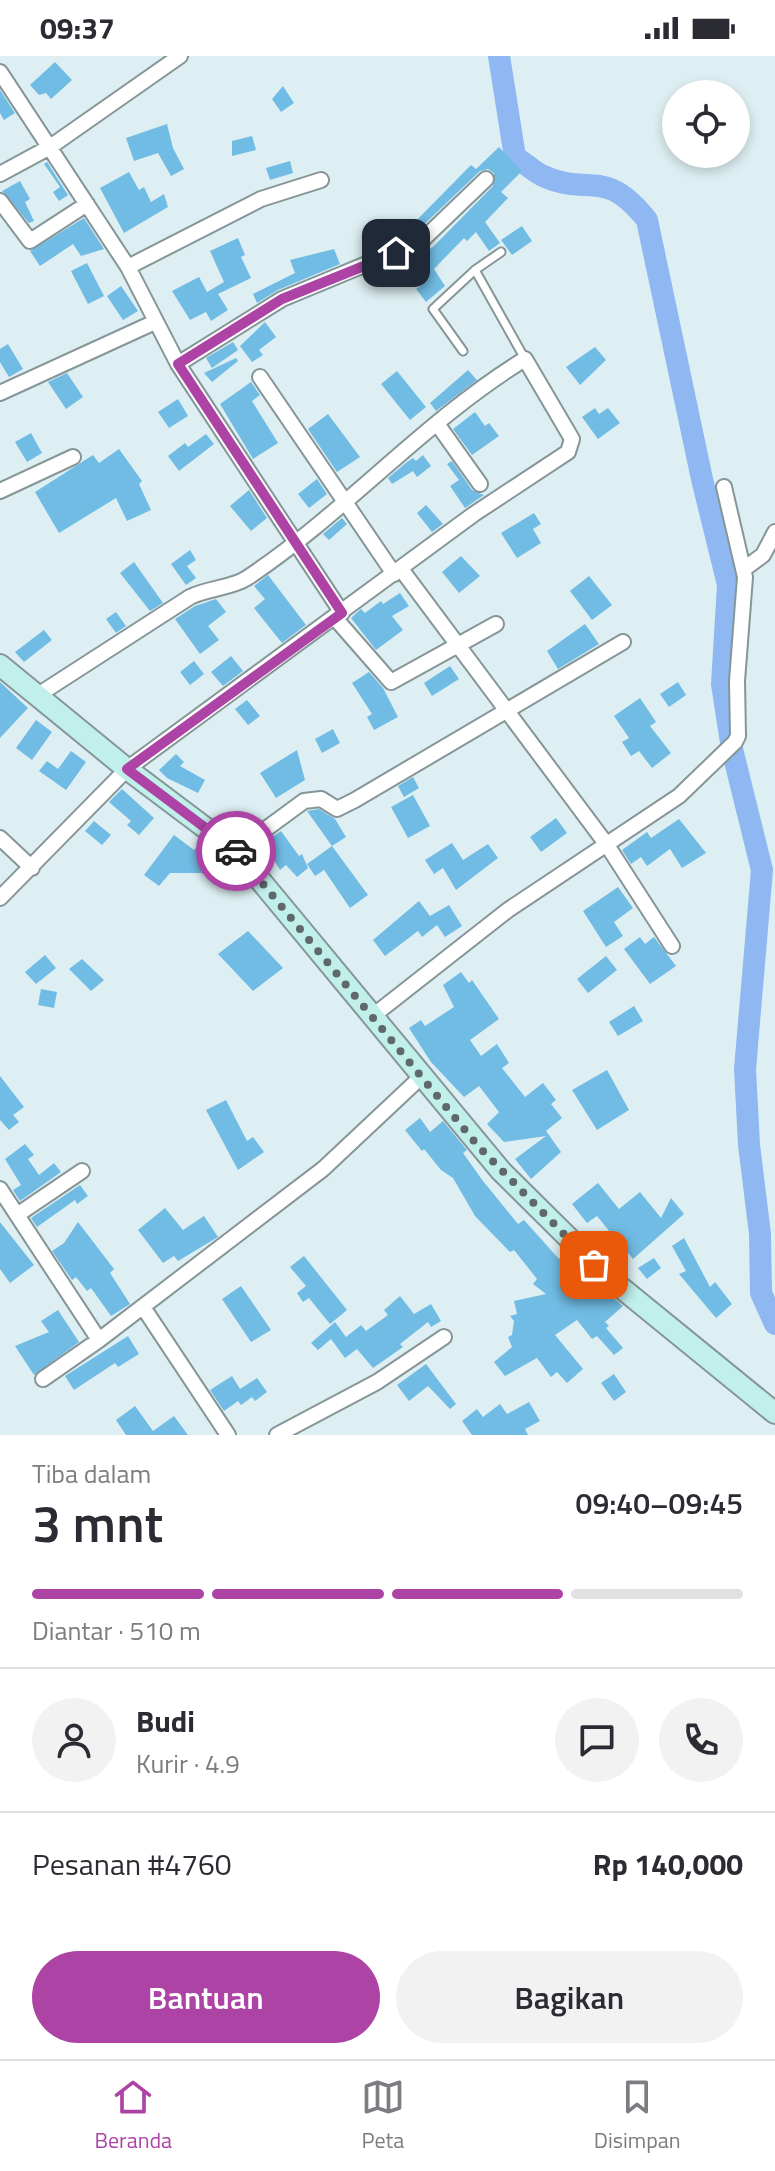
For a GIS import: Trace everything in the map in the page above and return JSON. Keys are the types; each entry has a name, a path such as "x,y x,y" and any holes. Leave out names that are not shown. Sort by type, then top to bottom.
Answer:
{"main road":[{"path":"0,665 127,769 236,851 374,1015 479,1147 580,1253 775,1413"}],"street":[{"path":"0,174 50,147 180,56"},
{"path":"0,72 128,267 178,364 295,542 338,616 391,682 496,624"},
{"path":"178,364 282,299 381,258 413,249 486,179"},
{"path":"128,267 261,199 321,180"},
{"path":"0,201 25,239 30,241 87,204"},
{"path":"0,393 155,322"},
{"path":"0,898 127,769 572,446 525,359 438,425 346,504 244,580 207,588 190,597 38,695"},
{"path":"260,377 346,504 458,645 607,845 672,946"},
{"path":"438,425 480,484"},
{"path":"0,491 73,457"},
{"path":"374,1015 508,910 679,796 735,742 738,736 744,569 724,487"},
{"path":"744,569 763,555 775,532"},
{"path":"236,851 304,801 321,799 337,809 623,642"},
{"path":"0,838 32,868"},
{"path":"43,1379 323,1169 421,1077"},
{"path":"17,1215 82,1171"},
{"path":"0,1189 99,1340"},
{"path":"143,1307 228,1435"},
{"path":"277,1435 377,1382 444,1337"}],"lane":[{"path":"463,351 433,309 475,270 501,252"},
{"path":"475,270 525,359"}],"building":[{"path":"55,62 72,80 51,99 46,93 39,95 30,85"},
{"path":"283,86 294,103 281,112 272,99"},
{"path":"0,90 15,113 4,120 0,113"},
{"path":"167,124 173,148 184,169 171,176 158,153 134,161 126,138"},
{"path":"252,136 256,150 232,156 232,141"},
{"path":"499,147 522,171 501,192 508,198 485,222 500,243 489,251 476,232 467,241 464,238 434,269 445,286 426,302 416,289 422,285 403,262 433,247 493,186 494,173 488,169 480,171 412,236 405,232 471,165 476,169"},
{"path":"290,161 293,173 270,180 266,168"},
{"path":"47,162 68,195 59,201 53,192 60,187 44,164"},
{"path":"129,172 139,190 144,187 151,202 164,194 168,207 124,233 100,188"},
{"path":"20,181 30,199 25,202 34,221 29,223 2,191"},
{"path":"84,218 104,249 81,256 73,244 40,266 30,251"},
{"path":"522,226 532,241 512,255 501,240"},
{"path":"238,238 245,255 241,257 251,278 218,294 228,310 211,321 206,312 190,320 172,291 199,277 207,292 224,282 210,251"},
{"path":"334,249 340,264 278,290 257,303 253,294 295,273 290,260"},
{"path":"87,263 104,296 88,304 71,271"},
{"path":"121,286 138,311 123,320 107,296"},
{"path":"265,322 276,337 259,350 263,355 252,362 240,346"},
{"path":"233,342 238,350 212,368 206,358"},
{"path":"8,344 23,369 9,377 0,362 0,349"},
{"path":"595,347 606,360 580,385 566,367"},
{"path":"236,358 238,361 212,382 204,373"},
{"path":"468,370 477,380 436,411 430,403"},
{"path":"397,371 426,407 410,420 381,384"},
{"path":"67,373 83,397 66,409 48,382"},
{"path":"251,382 260,395 252,401 278,443 253,459 220,404"},
{"path":"178,399 188,416 169,428 158,412"},
{"path":"595,408 599,414 608,408 620,423 598,439 582,417"},
{"path":"475,412 485,426 489,423 499,436 472,455 453,429"},
{"path":"328,414 360,457 337,472 308,429"},
{"path":"31,433 42,453 27,462 15,442"},
{"path":"206,434 214,444 179,471 168,456 185,443 188,447"},
{"path":"119,449 142,481 139,484 151,510 127,521 116,498 59,533 35,492 93,455 99,463"},
{"path":"423,455 431,466 417,477 413,471 392,484 388,478 413,458 416,461"},
{"path":"452,461 472,490 484,495 465,508 450,486 459,480 447,464"},
{"path":"317,479 327,494 309,508 298,494"},
{"path":"249,490 267,518 251,531 230,506"},
{"path":"426,505 443,524 432,532 417,513"},
{"path":"534,513 541,524 533,529 541,543 517,558 501,533"},
{"path":"342,518 347,524 329,540 323,534"},
{"path":"190,550 196,560 187,566 196,578 186,585 171,564"},
{"path":"461,556 480,576 459,593 442,572"},
{"path":"134,562 163,603 150,611 120,573"},
{"path":"268,575 306,625 282,643 254,608 265,599 254,586"},
{"path":"589,576 612,605 592,620 570,591"},
{"path":"400,593 409,606 392,616 403,630 376,650 351,618 361,609 365,613 381,601 383,604"},
{"path":"216,599 226,612 208,626 219,640 200,654 175,619 195,606"},
{"path":"116,612 126,626 116,633 106,619"},
{"path":"585,624 599,644 558,669 547,651"},
{"path":"44,630 52,640 24,662 15,652"},
{"path":"231,656 243,671 223,686 211,672"},
{"path":"194,661 204,674 190,685 180,672"},
{"path":"450,666 459,679 432,696 424,683"},
{"path":"369,672 383,688 398,717 374,730 367,717 372,714 352,683"},
{"path":"0,682 28,708 0,738"},
{"path":"678,682 686,695 669,707 660,694"},
{"path":"640,698 656,722 650,726 671,753 652,768 639,751 631,756 622,742 629,738 614,716"},
{"path":"247,700 260,716 248,725 235,709"},
{"path":"36,720 52,732 32,760 16,748"},
{"path":"333,729 340,743 322,753 315,739"},
{"path":"297,750 305,780 276,798 260,773"},
{"path":"71,751 86,762 66,790 39,771 47,761 58,769"},
{"path":"176,754 184,762 180,766 205,780 198,793 167,778 159,770"},
{"path":"413,777 419,788 404,797 398,786"},
{"path":"122,789 154,818 139,835 127,825 131,821 109,802"},
{"path":"413,795 430,826 408,838 391,807"},
{"path":"319,809 335,819 346,837 332,846 307,811"},
{"path":"556,818 567,833 541,852 530,837"},
{"path":"679,819 706,853 682,868 670,849 647,866 641,857 631,864 622,850 647,832 651,838"},
{"path":"94,821 111,835 102,845 85,831"},
{"path":"281,831 299,856 302,854 308,868 297,877 286,865 280,870 263,843"},
{"path":"174,835 194,850 202,842 223,858 215,873 170,873 159,886 144,875"},
{"path":"452,843 463,860 488,844 498,858 456,890 443,868 434,874 425,860"},
{"path":"332,846 368,895 350,908 324,870 315,876 307,864"},
{"path":"618,887 633,908 614,922 623,936 606,947 583,911"},
{"path":"419,901 430,916 449,905 462,926 445,937 437,925 422,937 418,931 385,956 373,940"},
{"path":"248,931 283,968 253,991 218,954"},
{"path":"640,937 645,944 654,937 676,966 650,984 624,949"},
{"path":"45,955 56,968 36,984 25,972"},
{"path":"606,956 617,970 588,993 577,979"},
{"path":"82,959 104,980 91,991 69,969"},
{"path":"461,972 469,983 472,980 499,1019 470,1040 481,1056 497,1044 509,1063 502,1068 525,1097 543,1083 556,1100 551,1104 562,1118 546,1131 561,1152 531,1179 515,1159 546,1136 504,1142 487,1124 499,1112 479,1086 464,1097 431,1062 409,1028 421,1020 425,1026 454,1007 443,985"},
{"path":"41,989 57,992 54,1008 38,1005"},
{"path":"634,1006 643,1021 618,1036 609,1022"},
{"path":"607,1070 629,1110 597,1130 572,1090"},
{"path":"0,1076 24,1107 13,1115 19,1122 9,1130 0,1120"},
{"path":"226,1100 247,1141 253,1137 264,1152 238,1170 206,1110"},
{"path":"420,1118 430,1132 443,1121 467,1150 463,1153 483,1181 518,1224 524,1220 559,1259 564,1253 571,1261 567,1265 583,1282 589,1277 623,1306 605,1322 609,1326 606,1328 623,1348 614,1355 597,1336 592,1339 577,1320 555,1335 583,1369 567,1383 557,1372 551,1377 537,1358 505,1376 494,1362 512,1347 508,1337 512,1335 514,1321 510,1316 517,1314 514,1301 546,1294 533,1284 537,1279 514,1250 510,1252 475,1216 453,1178 441,1170 424,1149 422,1151 405,1130"},
{"path":"25,1144 34,1155 28,1159 39,1175 54,1163 61,1172 20,1201 13,1190 21,1185 5,1159"},
{"path":"598,1183 619,1209 640,1192 661,1218 671,1198 684,1214 633,1259 617,1239 613,1242 607,1234 610,1232 597,1216 587,1223 572,1204"},
{"path":"80,1185 88,1196 77,1204 75,1200 37,1227 31,1218"},
{"path":"165,1208 183,1230 204,1216 218,1237 178,1261 174,1256 163,1263 138,1230"},
{"path":"0,1222 34,1265 10,1283 0,1269"},
{"path":"78,1222 114,1269 110,1273 130,1304 111,1316 91,1288 87,1291 76,1277 72,1280 52,1251 64,1243"},
{"path":"684,1238 710,1287 715,1282 732,1304 716,1318 679,1274 686,1271 672,1246"},
{"path":"304,1256 347,1310 330,1324 309,1298 303,1302 297,1293 306,1286 290,1267"},
{"path":"654,1258 661,1268 647,1279 638,1268"},
{"path":"241,1286 271,1330 251,1342 222,1299"},
{"path":"400,1296 414,1314 431,1304 441,1321 431,1327 428,1322 400,1344 403,1347 373,1368 357,1349 345,1358 331,1339 318,1350 311,1343 335,1322 346,1337 361,1325 366,1331 388,1315 384,1310"},
{"path":"58,1310 79,1342 34,1375 15,1346 49,1332 41,1321"},
{"path":"128,1336 139,1354 118,1367 115,1363 74,1390 65,1376"},
{"path":"426,1364 456,1404 450,1409 428,1386 409,1401 397,1385"},
{"path":"614,1374 626,1392 614,1401 601,1383"},
{"path":"232,1376 240,1389 257,1378 267,1392 255,1401 252,1397 241,1405 238,1401 224,1411 210,1390"},
{"path":"529,1402 540,1421 525,1429 528,1435 472,1435 462,1421 477,1409 483,1417 500,1404 507,1414"},
{"path":"135,1406 153,1431 174,1416 188,1435 126,1435 116,1420"}],"waterway":[{"path":"499,56 515,157 541,175 558,181 607,188 619,193 647,220 702,479 728,585 722,684 732,749 762,870 745,1069 749,1145 760,1234 761,1293 775,1324"}],"way so far":[{"path":"236,851 374,1015 479,1147 594,1265"}],"route":[{"path":"236,851 127,769 342,613 178,364 243,320 282,299 396,253"}]}
